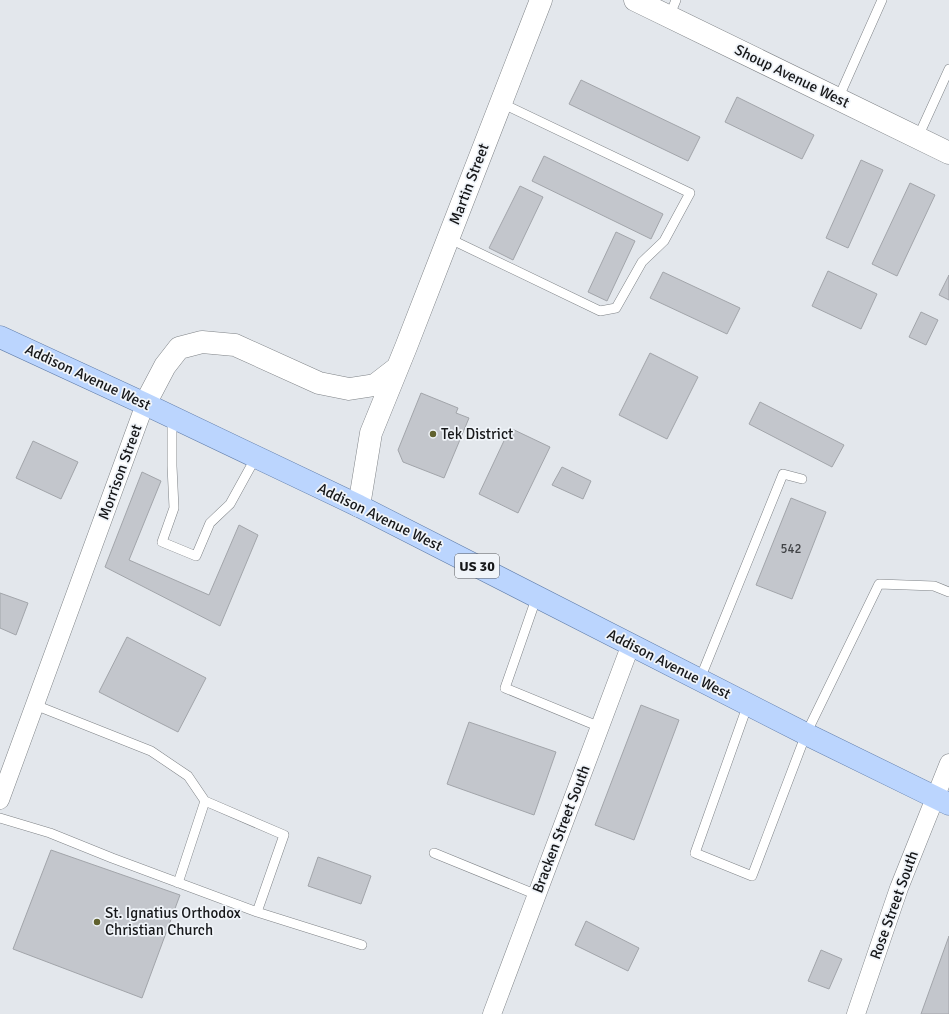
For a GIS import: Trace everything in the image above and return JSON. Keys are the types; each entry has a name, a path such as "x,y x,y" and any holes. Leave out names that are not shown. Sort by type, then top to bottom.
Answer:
{"main road":[{"name":"Addison Avenue West","path":"0,336 172,416 359,506 806,734 942,801"}],"street":[{"name":"Martin Street","path":"359,506 371,433 398,368 541,0"},
{"name":"Shoup Avenue West","path":"635,0 673,8 838,99 949,153"},
{"name":"Morrison Street","path":"0,800 145,404 165,366 180,348 202,342 235,345 319,383 349,389 375,385 398,368"},
{"name":"Bracken Street South","path":"492,1014 631,644"},
{"name":"Rose Street South","path":"856,1014 899,888 942,801 949,763"}],"lane":[{"path":"838,99 882,0"},
{"path":"918,137 949,69"},
{"path":"448,238 600,311 616,308 642,262 664,241 690,193 500,103"},
{"path":"172,416 174,508 162,542 196,556 210,523 230,504 256,457"},
{"path":"700,679 783,474 802,479"},
{"path":"748,704 695,853 752,876 806,734 879,584 934,586 949,592"},
{"path":"537,596 504,688 600,727"},
{"path":"35,705 151,751 188,776 205,801 284,835 257,912"},
{"path":"178,883 205,801"},
{"path":"0,818 50,833 257,912 362,945"},
{"path":"434,853 537,895"}],"building":[{"path":"581,80 700,137 688,161 569,104"},
{"path":"737,97 814,135 802,159 725,122"},
{"path":"544,156 663,214 651,239 532,181"},
{"path":"861,160 883,170 848,248 826,238"},
{"path":"910,183 935,195 897,276 872,264"},
{"path":"520,186 543,197 513,260 489,248"},
{"path":"616,232 635,241 607,301 588,292"},
{"path":"828,271 877,294 861,329 812,306"},
{"path":"663,272 740,308 727,334 650,298"},
{"path":"949,275 949,300 939,295"},
{"path":"921,312 938,320 926,345 909,337"},
{"path":"650,353 698,377 667,439 619,415"},
{"name":"Tek District","path":"421,393 458,408 456,413 469,418 444,478 403,462 398,450"},
{"path":"760,402 844,445 832,467 749,424"},
{"path":"510,428 550,447 518,513 479,494"},
{"path":"33,441 78,462 61,499 16,478"},
{"path":"562,467 591,481 583,499 552,485"},
{"path":"142,472 161,481 129,560 209,595 239,525 258,535 220,626 105,567"},
{"path":"791,498 826,512 792,599 756,585"},
{"path":"0,593 28,603 16,635 0,628"},
{"path":"127,637 206,678 178,732 99,692"},
{"path":"641,705 679,720 634,840 595,825"},
{"path":"469,722 556,752 534,815 447,784"},
{"name":"St. Ignatius Orthodox Christian Church","path":"51,850 180,895 142,998 13,949"},
{"path":"318,857 371,876 361,904 308,886"},
{"path":"586,921 639,948 628,971 575,945"},
{"path":"949,936 949,1014 921,1014"},
{"path":"821,950 842,959 829,989 808,981"}],"place":[{"name":"Tek District","path":"433,434"},
{"name":"St. Ignatius Orthodox Christian Church","path":"97,922"}]}
